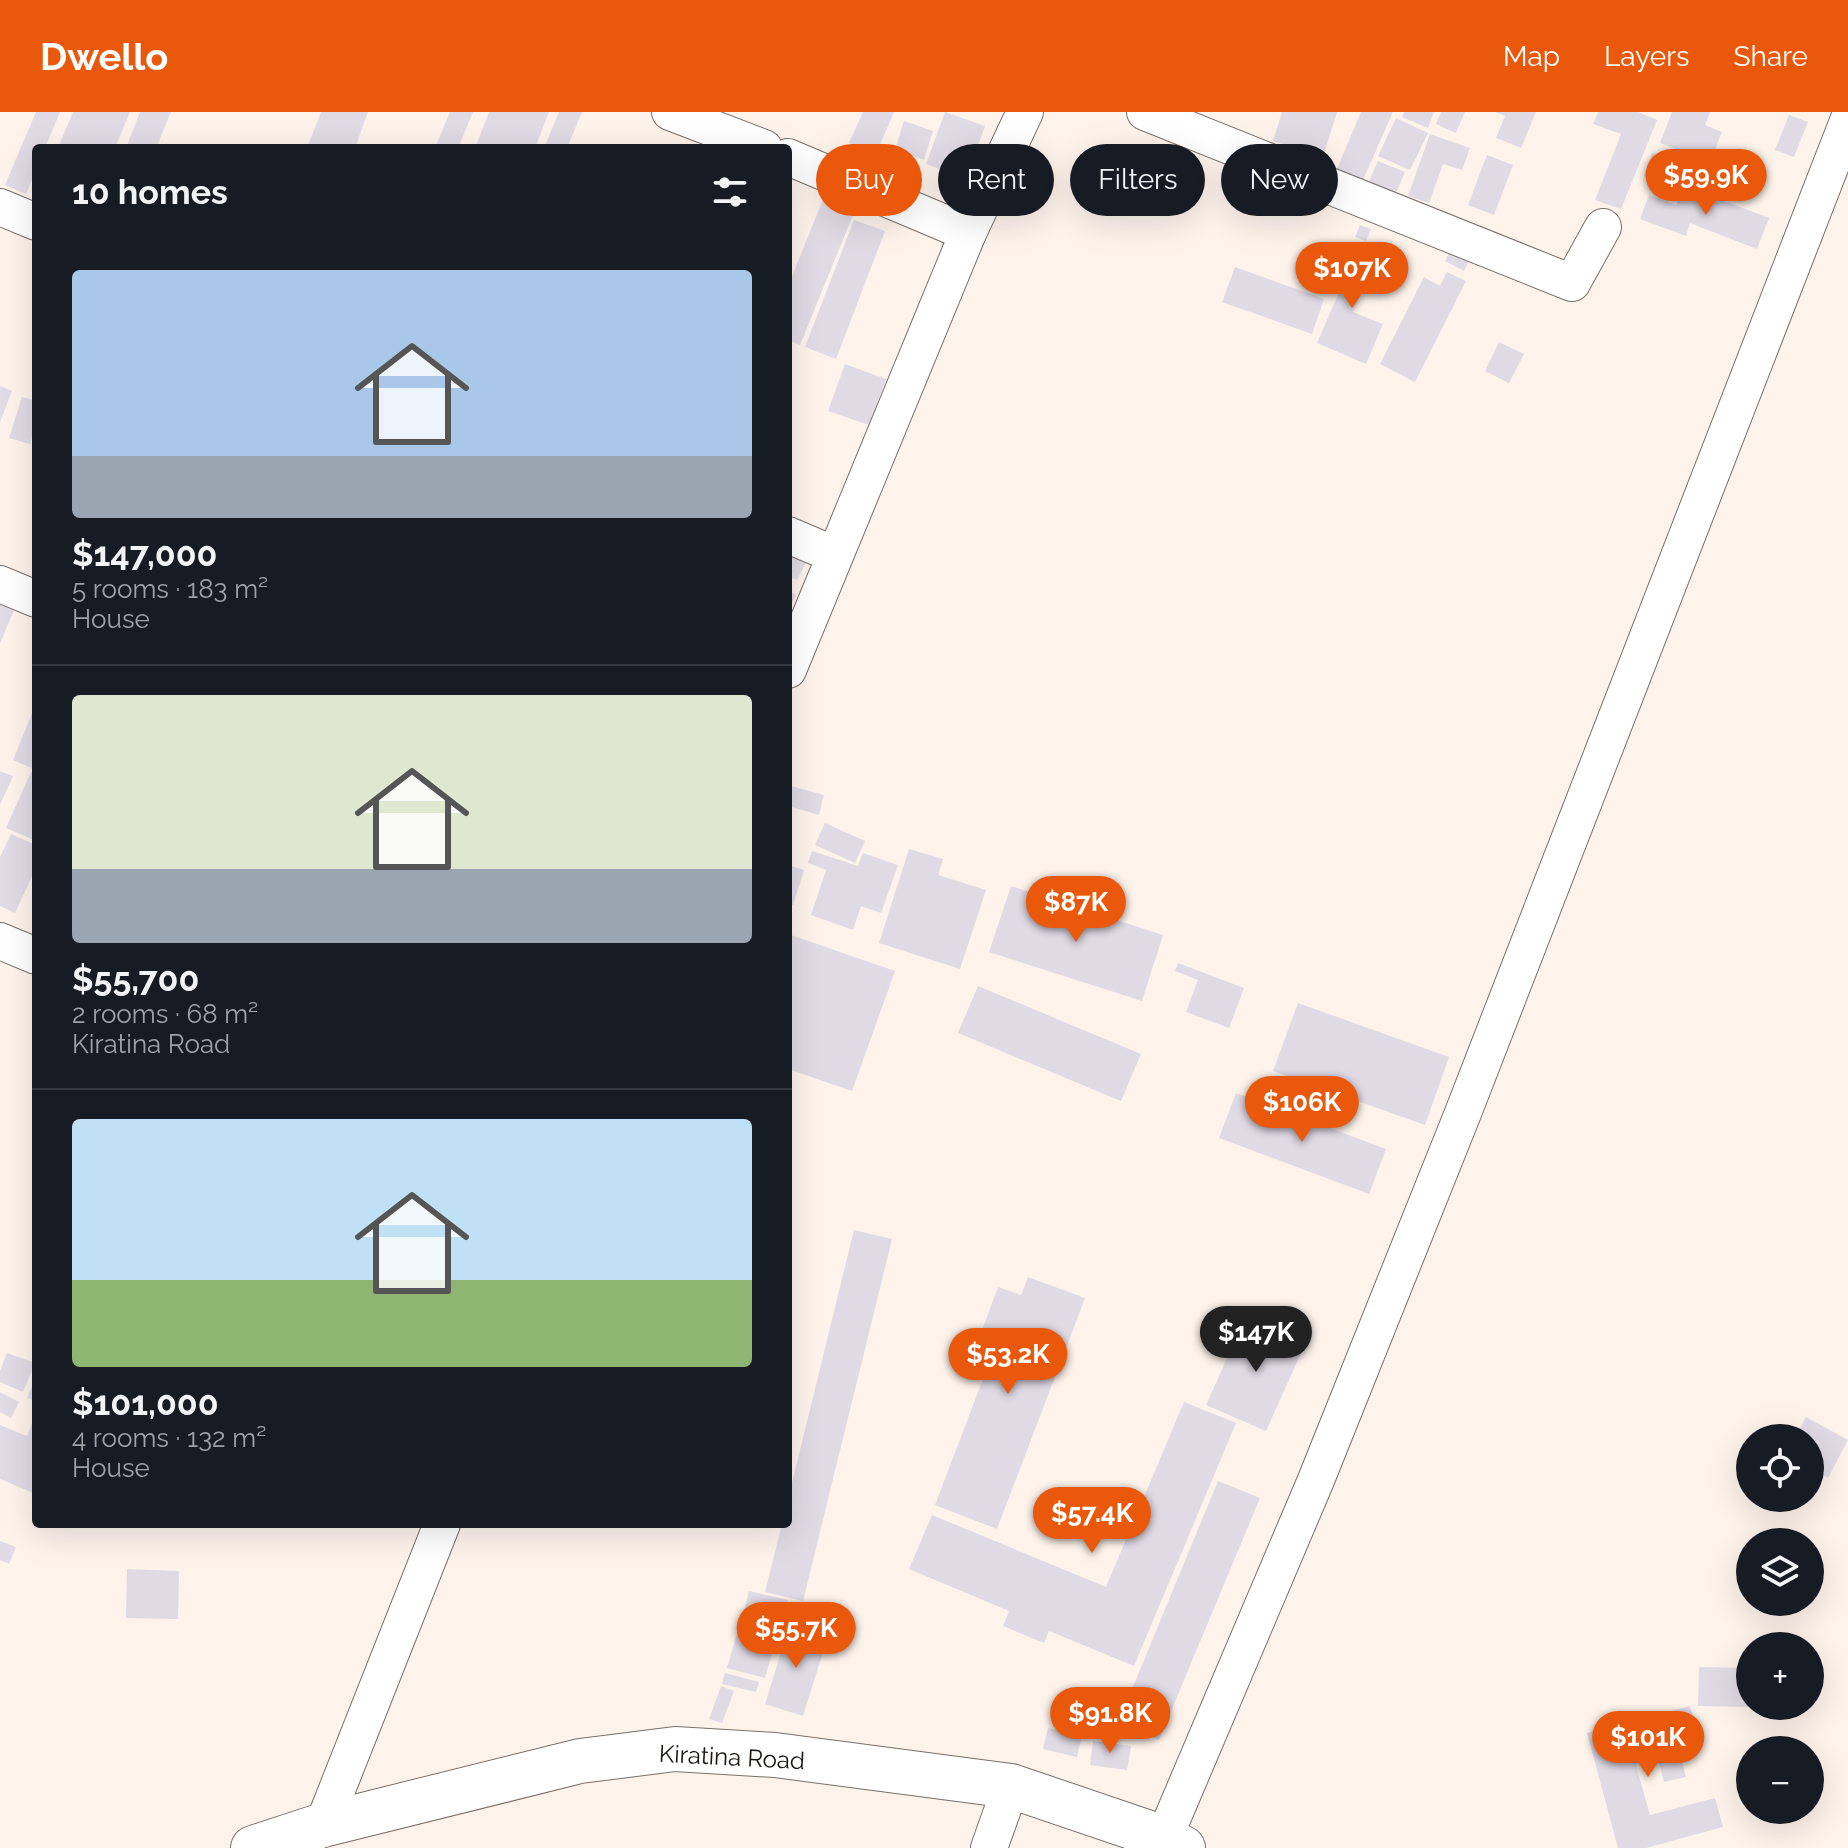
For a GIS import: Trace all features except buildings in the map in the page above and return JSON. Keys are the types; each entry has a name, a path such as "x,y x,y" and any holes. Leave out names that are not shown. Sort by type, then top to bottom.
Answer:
{"street":[{"path":"670,112 754,144"},
{"path":"792,660 968,233 1025,112"},
{"path":"1145,112 1572,283 1603,227"},
{"path":"1174,1843 1457,1128 1848,121"},
{"path":"792,159 968,233"},
{"path":"0,207 32,220"},
{"path":"792,537 835,555"},
{"path":"0,584 32,597"},
{"path":"0,941 32,954"},
{"path":"323,1825 440,1528"},
{"name":"Kiratina Road","path":"253,1848 323,1825 580,1761 675,1749 775,1755 1011,1786 1174,1843"},
{"path":"989,1848 1011,1786"}]}
